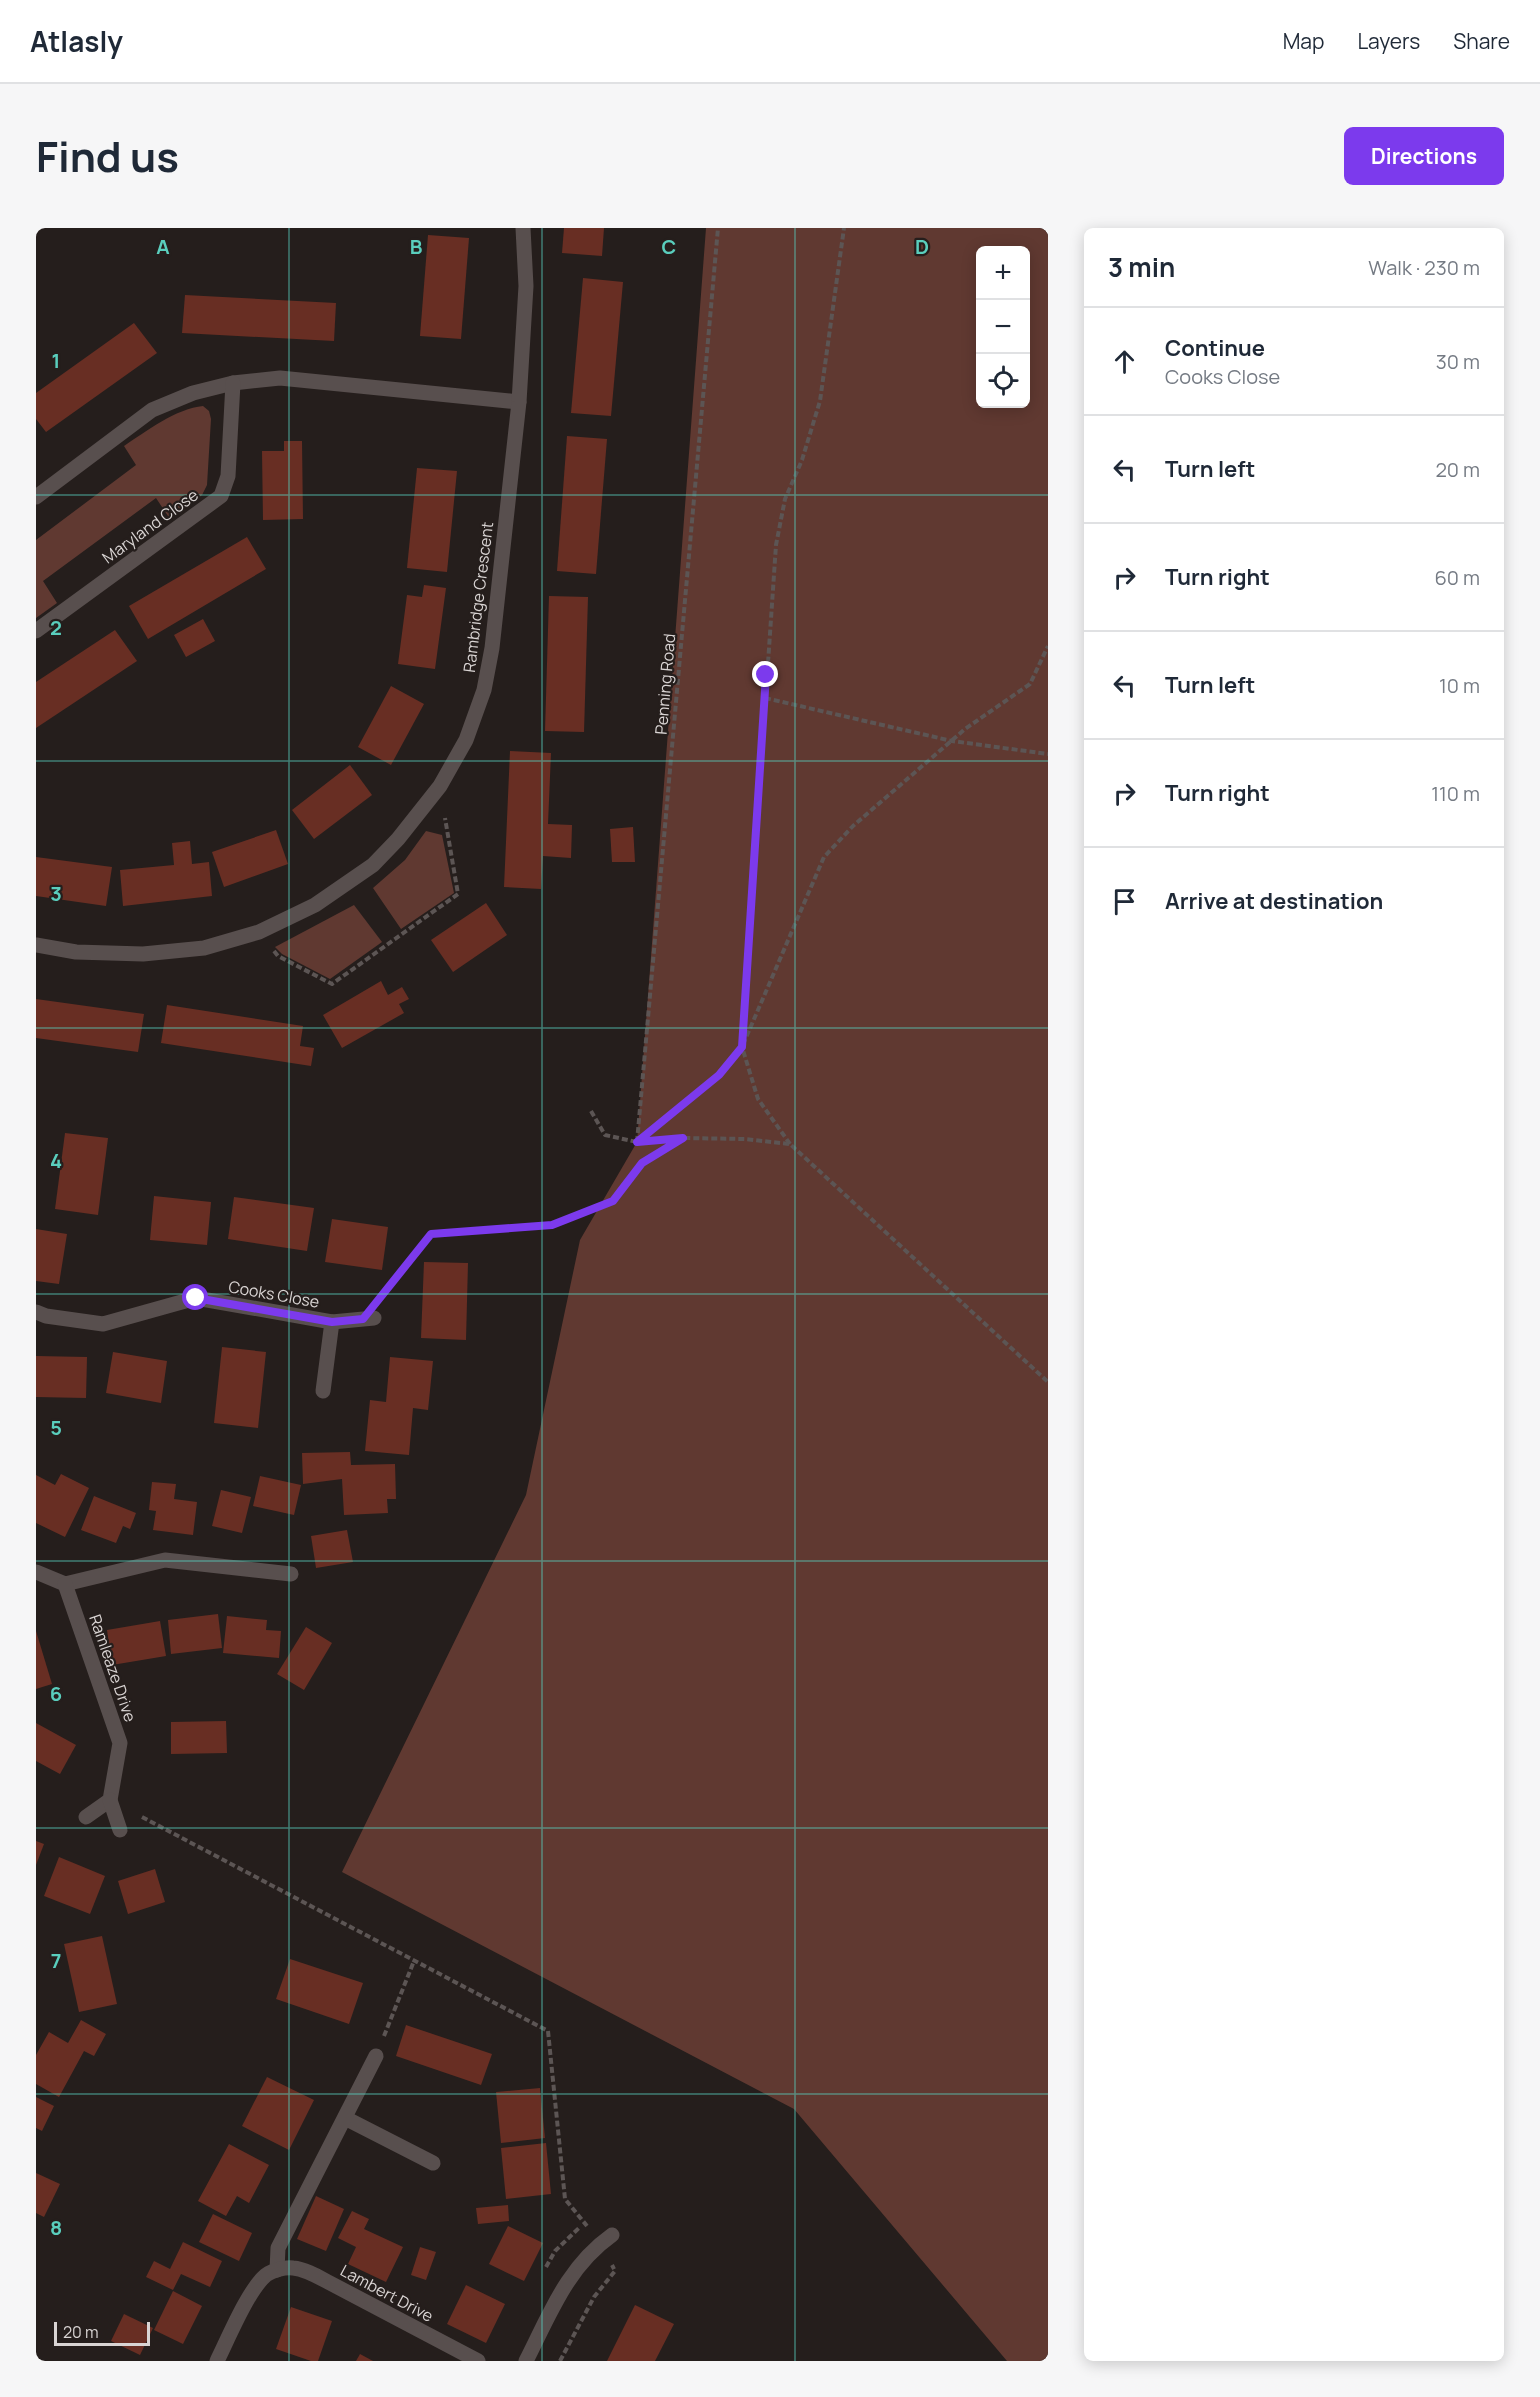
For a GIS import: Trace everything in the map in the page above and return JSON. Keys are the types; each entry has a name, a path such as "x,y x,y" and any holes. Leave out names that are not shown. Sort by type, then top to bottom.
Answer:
{"street":[{"name":"Rambridge Crescent","path":"36,945 76,952 143,954 204,948 259,932 315,905 373,865 398,839 440,786 466,740 484,690 492,648 519,402 526,286 523,228"},
{"path":"36,496 152,410 193,393 233,383 280,378 519,402"},
{"name":"Maryland Close","path":"36,631 221,496 228,476 233,383"},
{"name":"Cooks Close","path":"36,1312 45,1316 103,1324 196,1298 332,1322 368,1318"},
{"name":"Cooks Close","path":"323,1391 332,1322"},
{"path":"36,1572 65,1584 165,1560 291,1574"},
{"name":"Ramleaze Drive","path":"65,1584 120,1743 110,1800 120,1830"},
{"path":"86,1817 110,1800"},
{"path":"217,2361 256,2286 267,2275 277,2270 278,2248 305,2191 376,2056"},
{"path":"345,2118 433,2163"},
{"path":"526,2361 575,2269 606,2239"},
{"name":"Lambert Drive","path":"277,2270 291,2268 304,2270 478,2361"}],"path":[{"name":"Penning Road","path":"637,1142 718,228"},
{"path":"844,228 819,401 802,460 785,499 776,545 742,1047 758,1099 790,1144 1048,1382"},
{"path":"637,1142 719,1075 742,1047 824,857 853,826 965,729 1030,684 1048,646"},
{"path":"765,698 952,741 1048,754"},
{"path":"259,932 278,956 332,984 458,894 444,818"},
{"path":"591,1111 605,1135 637,1142 683,1138 745,1139 790,1144"},
{"path":"368,1318 431,1234 552,1225 613,1201 642,1163 683,1138"},
{"path":"110,1800 548,2031 566,2199 606,2239 615,2271 594,2297 560,2361"},
{"path":"376,2056 414,1961"}],"shaded area":[{"path":"706,228 1048,228 1048,2361 1007,2361 794,2109 342,1872 526,1495 580,1240 637,1142"},
{"path":"203,406 209,411 211,419 207,485 202,495 170,519 156,498 43,581 57,603 36,618 36,540 136,465 124,446 172,416"},
{"path":"426,831 442,835 454,893 401,929 373,888 405,860"},
{"path":"354,905 382,942 330,979 282,954 275,947"}],"building":[{"path":"564,228 604,228 602,256 562,253"},
{"path":"428,235 469,238 461,339 420,336"},
{"path":"583,278 623,282 611,416 571,413"},
{"path":"185,295 336,303 334,341 182,333"},
{"path":"134,323 157,353 46,432 36,419 36,393"},
{"path":"567,436 607,439 596,574 557,571"},
{"path":"284,441 302,441 303,519 263,520 262,451 284,451"},
{"path":"417,468 457,471 447,572 407,568"},
{"path":"247,537 266,569 148,639 129,606"},
{"path":"424,585 446,588 435,669 398,664 407,595 422,597"},
{"path":"549,596 588,597 584,732 545,731"},
{"path":"203,619 215,641 186,657 174,635"},
{"path":"115,630 137,661 36,728 36,682"},
{"path":"391,686 424,704 391,765 358,747"},
{"path":"510,751 551,753 548,824 572,825 571,858 543,856 541,889 504,887"},
{"path":"350,765 372,795 314,839 292,810"},
{"path":"633,827 635,862 612,862 610,829"},
{"path":"276,830 288,864 224,887 212,852"},
{"path":"190,841 192,864 209,862 212,896 123,906 120,870 174,865 172,843"},
{"path":"36,857 112,867 106,906 36,896"},
{"path":"486,903 507,935 453,972 431,940"},
{"path":"381,981 388,995 402,987 409,999 399,1004 404,1013 342,1048 323,1015"},
{"path":"36,999 144,1014 138,1052 36,1038"},
{"path":"167,1005 303,1026 300,1046 314,1048 311,1066 161,1043"},
{"path":"65,1133 108,1138 98,1215 55,1209"},
{"path":"154,1196 211,1202 207,1245 150,1240"},
{"path":"234,1197 314,1208 307,1251 228,1239"},
{"path":"332,1219 388,1227 382,1270 325,1262"},
{"path":"36,1229 67,1234 59,1284 36,1281"},
{"path":"424,1262 468,1263 466,1340 421,1338"},
{"path":"222,1347 266,1352 258,1428 214,1423"},
{"path":"113,1352 167,1361 161,1403 106,1393"},
{"path":"36,1356 87,1357 86,1398 36,1397"},
{"path":"390,1357 433,1361 428,1410 413,1408 409,1455 365,1451 370,1400 386,1402"},
{"path":"350,1452 351,1465 395,1464 396,1499 387,1499 388,1513 344,1515 342,1479 303,1484 302,1453"},
{"path":"61,1474 89,1488 65,1537 36,1523 36,1475 55,1485"},
{"path":"260,1476 301,1485 294,1515 253,1506"},
{"path":"152,1482 176,1484 174,1499 197,1502 193,1535 153,1530 156,1511 149,1510"},
{"path":"221,1490 251,1497 242,1533 212,1526"},
{"path":"94,1496 136,1513 130,1529 123,1526 116,1543 81,1530"},
{"path":"347,1530 353,1562 316,1568 311,1536"},
{"path":"218,1614 222,1648 171,1654 168,1620"},
{"path":"227,1616 267,1620 266,1630 281,1631 279,1658 223,1653"},
{"path":"160,1621 166,1656 112,1665 107,1630"},
{"path":"306,1627 332,1643 304,1690 277,1674"},
{"path":"36,1631 52,1684 36,1689"},
{"path":"226,1721 227,1753 171,1754 171,1722"},
{"path":"36,1723 76,1745 60,1774 36,1761"},
{"path":"36,1841 44,1844 36,1865"},
{"path":"59,1857 105,1876 90,1914 44,1896"},
{"path":"155,1869 165,1902 128,1914 118,1881"},
{"path":"102,1936 117,2004 79,2012 64,1944"},
{"path":"290,1959 363,1983 349,2024 276,1999"},
{"path":"81,2020 106,2034 94,2056 84,2051 59,2097 36,2084 36,2055 49,2032 68,2043"},
{"path":"406,2025 492,2054 481,2085 396,2056"},
{"path":"267,2077 314,2100 289,2150 242,2126"},
{"path":"540,2088 545,2138 501,2143 496,2092"},
{"path":"36,2097 54,2106 42,2131 36,2128"},
{"path":"546,2143 551,2194 506,2199 501,2148"},
{"path":"229,2144 269,2165 249,2203 237,2196 226,2216 198,2201"},
{"path":"36,2173 60,2184 44,2217 36,2213"},
{"path":"316,2196 344,2209 326,2251 297,2239"},
{"path":"508,2205 509,2221 478,2224 476,2208"},
{"path":"352,2211 369,2219 364,2229 403,2247 386,2282 348,2264 356,2247 338,2238"},
{"path":"213,2214 252,2233 239,2261 199,2242"},
{"path":"508,2226 543,2243 524,2281 489,2264"},
{"path":"183,2242 222,2261 210,2287 181,2274 173,2290 146,2277 154,2261 170,2269"},
{"path":"420,2247 436,2252 426,2280 411,2275"},
{"path":"466,2285 505,2304 486,2343 447,2324"},
{"path":"173,2291 202,2306 183,2344 154,2330"},
{"path":"635,2305 674,2324 655,2361 607,2361"},
{"path":"291,2307 332,2321 318,2361 311,2361 276,2349"},
{"path":"124,2314 153,2328 140,2355 111,2341"},
{"path":"360,2354 373,2361 356,2361"}],"route":[{"path":"196,1298 332,1322 363,1319 431,1234 552,1225 613,1201 642,1163 683,1138 637,1142 719,1075 742,1047 766,675"}]}
